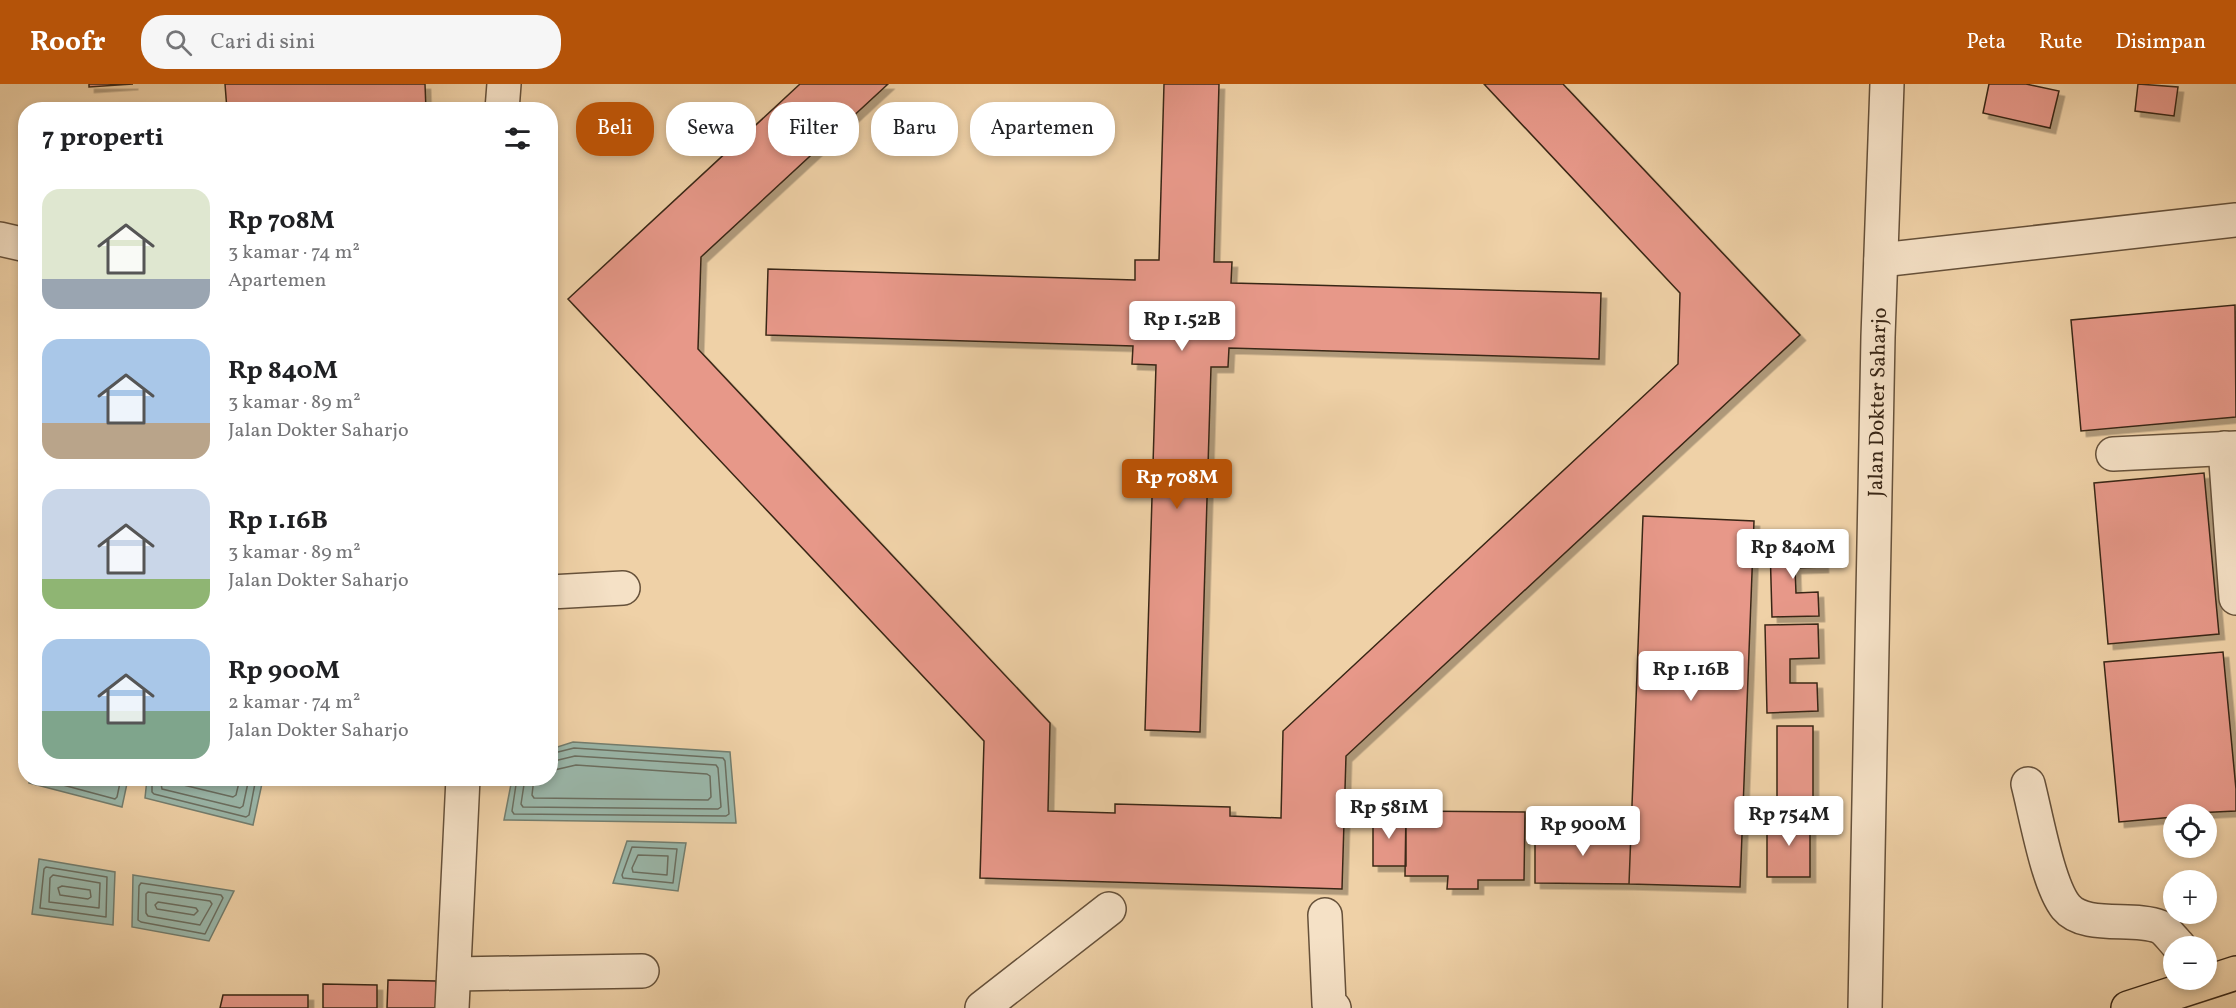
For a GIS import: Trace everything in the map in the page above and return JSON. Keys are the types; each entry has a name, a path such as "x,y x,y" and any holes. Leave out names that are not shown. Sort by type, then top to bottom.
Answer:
{"highway":[{"path":"2217,978 2236,973"},
{"path":"2128,1008 2176,990"}],"street":[{"path":"503,102 504,84"},
{"name":"Jalan Dokter Saharjo","path":"1865,1008 1881,260 1887,84"},
{"path":"1881,260 2236,219"},
{"path":"0,239 18,243"},
{"path":"2113,454 2231,448 2236,598"},
{"path":"558,592 623,588"},
{"path":"2028,784 2057,893 2068,910 2093,920 2139,922 2161,927 2170,936"},
{"path":"452,1008 463,786"},
{"path":"982,1008 1109,909"},
{"path":"1325,915 1329,1004 1334,1008"},
{"path":"454,974 642,971"}],"water":[{"path":"573,742 730,752 736,823 504,820 511,786 558,786 558,747"},
{"path":"41,786 126,786 122,807"},
{"path":"146,786 261,786 253,825 145,798"},
{"path":"627,841 686,843 678,891 613,883"},
{"path":"39,859 115,872 113,925 32,914"},
{"path":"133,875 234,891 209,941 132,927"}],"building":[{"path":"89,84 133,84 89,87"},
{"path":"225,84 425,84 426,102 226,102"},
{"path":"800,84 888,84 859,111 859,102 781,102"},
{"path":"1164,84 1219,84 1214,262 1232,262 1231,283 1601,293 1599,359 1229,348 1228,367 1211,367 1200,732 1145,730 1156,365 1132,364 1133,346 766,335 768,269 1135,280 1135,260 1159,260"},
{"path":"1484,84 1563,84 1800,335 1346,756 1342,889 980,878 984,741 568,299 722,156 756,156 756,125 768,114 768,156 810,156 701,257 698,349 1050,723 1048,811 1115,813 1115,804 1230,807 1230,816 1281,818 1283,731 1678,364 1680,293"},
{"path":"1989,84 2026,84 2059,91 2050,128 1983,113"},
{"path":"2138,84 2178,87 2174,116 2135,111"},
{"path":"2235,305 2236,417 2081,431 2071,320"},
{"path":"2204,473 2219,634 2108,644 2094,483"},
{"path":"1643,516 1754,521 1740,887 1629,884"},
{"path":"1822,544 1823,567 1795,568 1796,593 1818,592 1819,616 1772,617 1770,545"},
{"path":"1818,624 1819,658 1790,659 1790,683 1817,683 1818,711 1767,713 1765,625"},
{"path":"2223,652 2236,811 2217,812 2217,804 2163,804 2163,818 2119,822 2104,662"},
{"path":"1777,726 1813,726 1813,797 1777,797"},
{"path":"1406,811 1525,812 1524,880 1478,880 1478,889 1447,889 1448,876 1405,876"},
{"path":"1373,814 1406,815 1406,866 1373,866"},
{"path":"1767,818 1810,818 1810,877 1767,877"},
{"path":"1535,831 1631,832 1629,884 1535,883"},
{"path":"388,980 436,981 436,1008 387,1008"},
{"path":"323,984 377,985 377,1008 323,1008"},
{"path":"223,995 308,995 308,1008 220,1008"}]}
